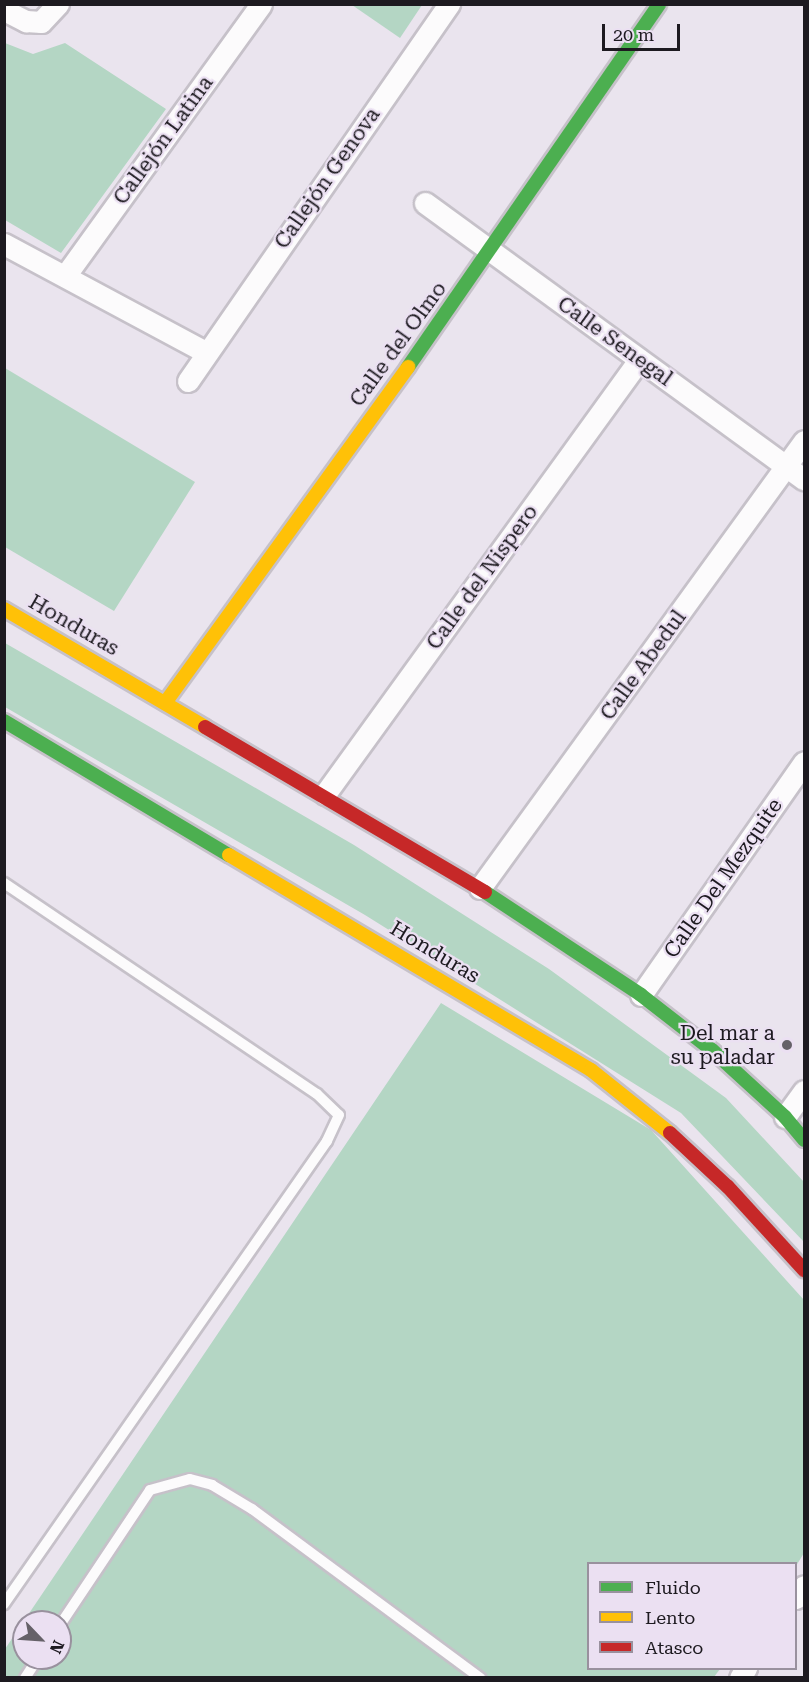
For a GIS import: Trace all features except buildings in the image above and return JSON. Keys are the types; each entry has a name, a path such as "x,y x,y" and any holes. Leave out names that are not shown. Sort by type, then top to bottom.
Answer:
{"street":[{"path":"4,10 26,21 40,22 58,4"},
{"name":"Callejón Latina","path":"65,276 261,4"},
{"name":"Callejón Genova","path":"188,381 449,4"},
{"name":"Calle del Olmo","path":"165,703 492,250 659,4"},
{"name":"Calle Senegal","path":"425,203 804,479"},
{"path":"4,244 206,352"},
{"name":"Calle del Nispero","path":"325,794 639,360"},
{"name":"Calle Abedul","path":"480,888 804,441"},
{"name":"Honduras","path":"4,609 325,794 480,888 641,995 712,1050 785,1117 804,1140"},
{"name":"Honduras","path":"4,721 591,1070 687,1149 804,1270"},
{"name":"Calle Del Mezquite","path":"641,995 804,762"},
{"path":"785,1117 804,1091"}],"lane":[{"path":"4,883 317,1094 339,1115 327,1142 4,1604"},
{"path":"70,1610 150,1490 173,1480 190,1479 212,1485 252,1509 480,1677"}],"green space":[{"path":"352,5 422,5 400,38"},
{"path":"5,43 33,54 65,43 166,109 61,253 5,220"},
{"path":"5,368 195,482 114,611 5,547"},
{"path":"5,643 354,845 549,969 726,1098 804,1182 804,1242 681,1113 365,915 5,707"},
{"path":"441,1003 651,1130 804,1300 804,1553 797,1564 797,1562 587,1562 587,1670 719,1670 714,1677 5,1678 5,1649 12,1639 12,1670 72,1670 72,1610 31,1610"}],"traffic: fast":[{"path":"408,367 659,4"},
{"path":"4,721 229,855"},
{"path":"485,892 641,995 712,1050 785,1117 804,1140"}],"traffic: slow":[{"path":"165,703 408,367"},
{"path":"4,609 205,727"},
{"path":"229,855 591,1070 670,1133"}],"traffic: jam":[{"path":"205,727 485,892"},
{"path":"670,1133 728,1187 804,1270"}],"place":[{"name":"Del mar a su paladar","path":"787,1045"}]}
